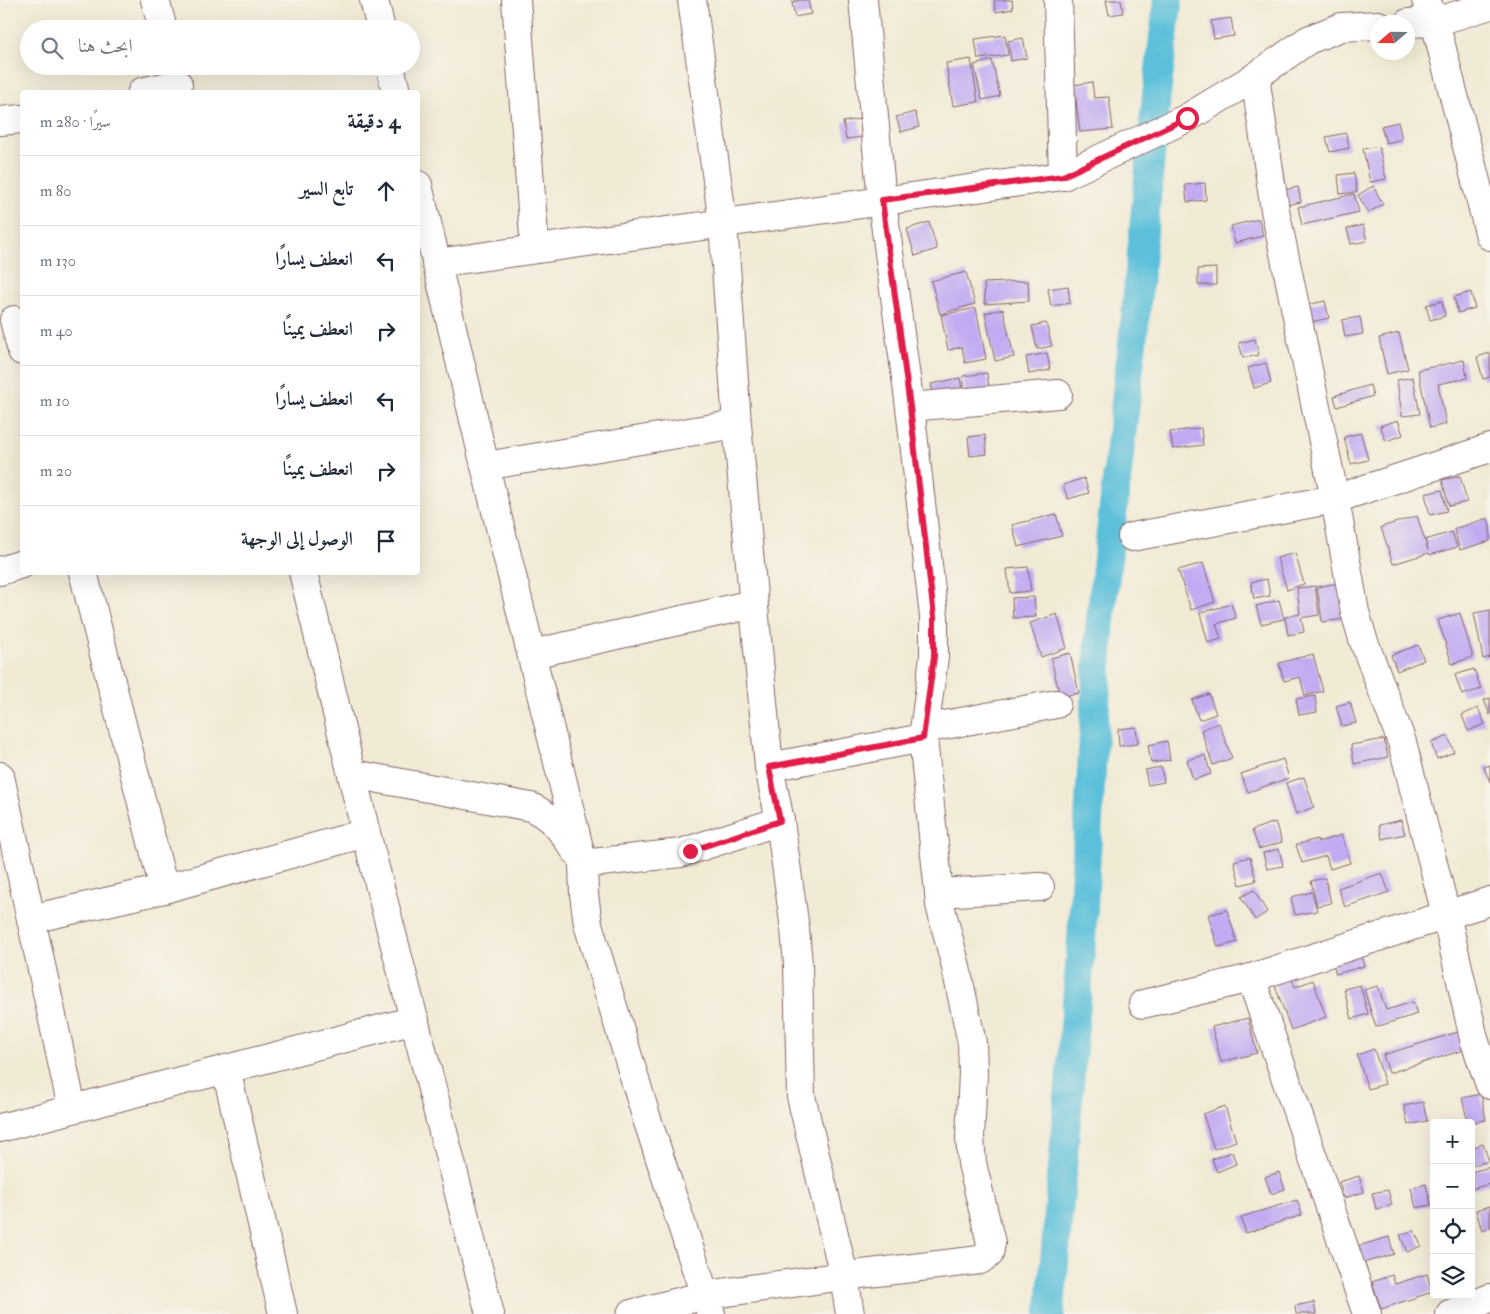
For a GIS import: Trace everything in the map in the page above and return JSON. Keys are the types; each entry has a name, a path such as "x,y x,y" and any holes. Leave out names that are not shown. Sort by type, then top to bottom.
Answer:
{"street":[{"path":"155,0 161,20"},
{"path":"374,0 379,20"},
{"path":"516,0 535,249"},
{"path":"692,0 723,223 737,424 769,767 780,821 796,938 801,1096 844,1276 850,1314"},
{"path":"631,1314 708,1305 844,1276 980,1260 989,1254 991,1243 972,1163 970,1138 973,1073 972,1043 939,894 924,734 934,656 934,617 910,407 882,200 863,0"},
{"path":"1058,0 1063,176"},
{"path":"1415,19 1430,11 1490,5"},
{"path":"1430,11 1490,236"},
{"path":"436,263 1063,176 1187,118 1255,77 1308,40 1340,27 1370,25"},
{"path":"392,75 396,90"},
{"path":"1255,77 1275,210 1356,612 1363,639 1402,742 1446,914 1474,1039 1490,1085"},
{"path":"148,90 177,81"},
{"path":"0,122 20,119"},
{"path":"420,204 422,224 436,263 584,864 584,894 588,924 646,1116 708,1305"},
{"path":"12,321 20,345"},
{"path":"910,407 1058,394"},
{"path":"485,466 737,424"},
{"path":"1132,537 1334,499 1490,448"},
{"path":"0,571 20,565"},
{"path":"84,575 164,889"},
{"path":"303,575 366,833 490,1314"},
{"path":"532,654 753,604"},
{"path":"769,767 1056,704"},
{"path":"353,774 531,807 548,816 560,829 584,864"},
{"path":"0,776 72,1108"},
{"path":"584,864 681,853 780,821"},
{"path":"31,919 164,889 366,833"},
{"path":"939,894 1040,887"},
{"path":"1143,1004 1251,978 1490,901"},
{"path":"1251,978 1367,1314"},
{"path":"0,1128 415,1020"},
{"path":"226,1069 283,1314"},
{"path":"1450,1314 1490,1298"}],"building":[{"path":"808,0 811,14 795,17 792,2"},
{"path":"994,0 1012,0 1013,9 996,12"},
{"path":"1106,0 1121,0 1123,13 1109,15"},
{"path":"1231,18 1234,36 1214,39 1211,21"},
{"path":"1005,35 1008,55 978,59 975,39"},
{"path":"1023,38 1027,58 1011,61 1008,41"},
{"path":"971,59 978,102 953,106 946,63"},
{"path":"992,60 1000,96 982,100 974,65"},
{"path":"1092,82 1094,98 1109,97 1113,129 1080,132 1074,85"},
{"path":"915,112 919,127 901,132 896,117"},
{"path":"859,119 862,137 846,139 843,122"},
{"path":"1398,122 1402,139 1386,143 1381,126"},
{"path":"1346,133 1349,148 1330,152 1326,137"},
{"path":"1379,146 1386,179 1370,182 1363,149"},
{"path":"1354,173 1357,192 1340,194 1338,175"},
{"path":"1205,183 1206,200 1187,202 1185,185"},
{"path":"1373,186 1383,204 1368,213 1358,195"},
{"path":"1298,187 1301,202 1282,206 1279,191"},
{"path":"1354,194 1359,212 1302,225 1298,207"},
{"path":"1259,219 1263,236 1235,243 1231,226"},
{"path":"929,222 937,249 915,256 907,229"},
{"path":"1363,225 1367,241 1351,244 1347,229"},
{"path":"1216,268 1216,285 1198,285 1198,269"},
{"path":"966,272 975,304 940,314 931,281"},
{"path":"1028,281 1029,301 985,304 984,283"},
{"path":"1068,286 1070,303 1051,306 1048,289"},
{"path":"1471,292 1475,308 1458,313 1454,297"},
{"path":"1325,301 1329,318 1311,322 1306,305"},
{"path":"1442,301 1445,316 1430,320 1426,305"},
{"path":"976,308 986,359 965,363 962,347 948,350 941,315"},
{"path":"1003,309 1014,357 995,361 985,313"},
{"path":"1360,317 1363,334 1345,337 1342,320"},
{"path":"1046,323 1052,346 1037,349 1032,326"},
{"path":"1399,333 1408,369 1387,374 1379,338"},
{"path":"1255,339 1259,355 1243,358 1239,343"},
{"path":"1047,353 1050,370 1029,374 1026,357"},
{"path":"1490,353 1490,377 1483,379 1477,357"},
{"path":"1464,360 1467,378 1438,384 1446,424 1430,428 1418,370"},
{"path":"1266,363 1271,383 1254,388 1248,368"},
{"path":"987,373 990,396 966,399 963,376"},
{"path":"1413,377 1420,414 1402,416 1397,380"},
{"path":"960,378 963,395 935,401 931,384"},
{"path":"1370,385 1373,396 1337,407 1334,396"},
{"path":"1398,420 1403,435 1386,441 1380,426"},
{"path":"1201,428 1203,445 1173,449 1170,432"},
{"path":"1361,433 1368,460 1351,464 1344,437"},
{"path":"985,435 987,454 970,456 968,437"},
{"path":"1460,476 1467,502 1449,506 1442,480"},
{"path":"1084,478 1089,493 1068,499 1063,485"},
{"path":"1442,490 1447,511 1430,515 1425,494"},
{"path":"1056,514 1062,536 1018,547 1012,525"},
{"path":"1417,516 1428,550 1425,540 1452,532 1457,547 1393,564 1381,527"},
{"path":"1488,518 1490,541 1460,550 1454,529"},
{"path":"1295,553 1304,584 1287,590 1277,558"},
{"path":"1203,563 1215,602 1191,610 1178,570"},
{"path":"1028,567 1031,591 1010,593 1007,569"},
{"path":"1267,579 1270,596 1254,599 1251,582"},
{"path":"1338,583 1344,619 1322,622 1317,587"},
{"path":"1315,586 1319,615 1301,618 1304,632 1288,635 1285,617 1300,614 1297,588"},
{"path":"1034,597 1036,617 1013,618 1012,598"},
{"path":"1279,600 1284,619 1261,624 1256,606"},
{"path":"1231,604 1236,618 1216,624 1221,639 1208,643 1200,613"},
{"path":"1490,610 1490,657 1483,659 1474,613"},
{"path":"1460,613 1473,657 1452,664 1438,620"},
{"path":"1057,614 1067,648 1041,657 1030,623"},
{"path":"1418,645 1424,660 1397,671 1391,655"},
{"path":"1070,653 1079,693 1060,697 1051,658"},
{"path":"1313,654 1323,691 1305,696 1300,677 1284,681 1279,663"},
{"path":"1474,669 1481,689 1462,695 1455,675"},
{"path":"1209,694 1216,714 1199,720 1192,700"},
{"path":"1315,696 1317,712 1299,715 1296,699"},
{"path":"1490,698 1490,715 1484,700"},
{"path":"1350,702 1356,723 1342,726 1336,706"},
{"path":"1478,708 1485,724 1468,731 1462,715"},
{"path":"1219,723 1232,758 1213,765 1201,730"},
{"path":"1136,727 1138,744 1119,746 1118,729"},
{"path":"1448,736 1454,752 1437,759 1431,743"},
{"path":"1384,739 1388,757 1354,764 1351,745"},
{"path":"1167,741 1170,760 1151,763 1148,745"},
{"path":"1205,755 1211,774 1193,780 1187,760"},
{"path":"1283,759 1289,778 1248,792 1241,774"},
{"path":"1490,765 1490,782 1484,767"},
{"path":"1161,767 1164,782 1148,785 1145,770"},
{"path":"1304,777 1314,807 1296,814 1286,783"},
{"path":"1401,820 1405,834 1382,839 1379,825"},
{"path":"1275,822 1282,842 1259,849 1252,830"},
{"path":"1342,835 1350,863 1330,869 1326,856 1302,863 1296,845 1317,839 1318,842"},
{"path":"1279,849 1283,866 1267,869 1263,853"},
{"path":"1250,857 1256,881 1240,885 1234,861"},
{"path":"1382,873 1389,892 1345,907 1338,888"},
{"path":"1325,878 1331,903 1317,906 1311,881"},
{"path":"1254,890 1267,912 1255,920 1241,897"},
{"path":"1312,892 1317,911 1295,915 1291,897"},
{"path":"1227,910 1237,942 1218,947 1208,915"},
{"path":"1359,949 1364,966 1336,974 1331,957"},
{"path":"1289,971 1295,987 1313,980 1326,1017 1291,1030 1272,977"},
{"path":"1360,985 1368,1014 1352,1019 1344,989"},
{"path":"1378,986 1386,1010 1413,1002 1417,1014 1376,1027 1364,990"},
{"path":"1248,1018 1257,1053 1221,1062 1212,1027"},
{"path":"1458,1032 1464,1050 1389,1073 1383,1055"},
{"path":"1374,1049 1385,1084 1368,1089 1357,1055"},
{"path":"1481,1094 1486,1120 1475,1122 1475,1119 1467,1119 1462,1098"},
{"path":"1423,1102 1427,1121 1408,1125 1404,1106"},
{"path":"1225,1106 1236,1141 1214,1149 1203,1114"},
{"path":"1483,1144 1489,1161 1475,1165 1475,1147"},
{"path":"1232,1152 1236,1164 1217,1172 1212,1159"},
{"path":"1490,1167 1490,1184 1475,1188 1475,1171"},
{"path":"1279,1172 1285,1189 1271,1194 1265,1177"},
{"path":"1359,1176 1364,1192 1344,1198 1339,1182"},
{"path":"1426,1184 1430,1205 1416,1208 1411,1188"},
{"path":"1388,1190 1392,1205 1376,1209 1372,1193"},
{"path":"1297,1200 1302,1215 1246,1233 1241,1217"},
{"path":"1490,1206 1490,1228 1482,1231 1476,1210"},
{"path":"1414,1230 1421,1246 1407,1252 1400,1235"},
{"path":"1389,1237 1394,1254 1356,1265 1351,1248"},
{"path":"1427,1274 1430,1293 1381,1309 1372,1282 1392,1275 1395,1284"},
{"path":"1314,1302 1316,1314 1296,1314 1295,1306"}],"waterway":[{"path":"1050,1314 1081,949 1100,624 1135,320 1156,99 1168,0"}],"route":[{"path":"690,851 780,821 769,767 923,738 934,656 934,617 910,407 882,200 1063,176 1187,118"}]}
